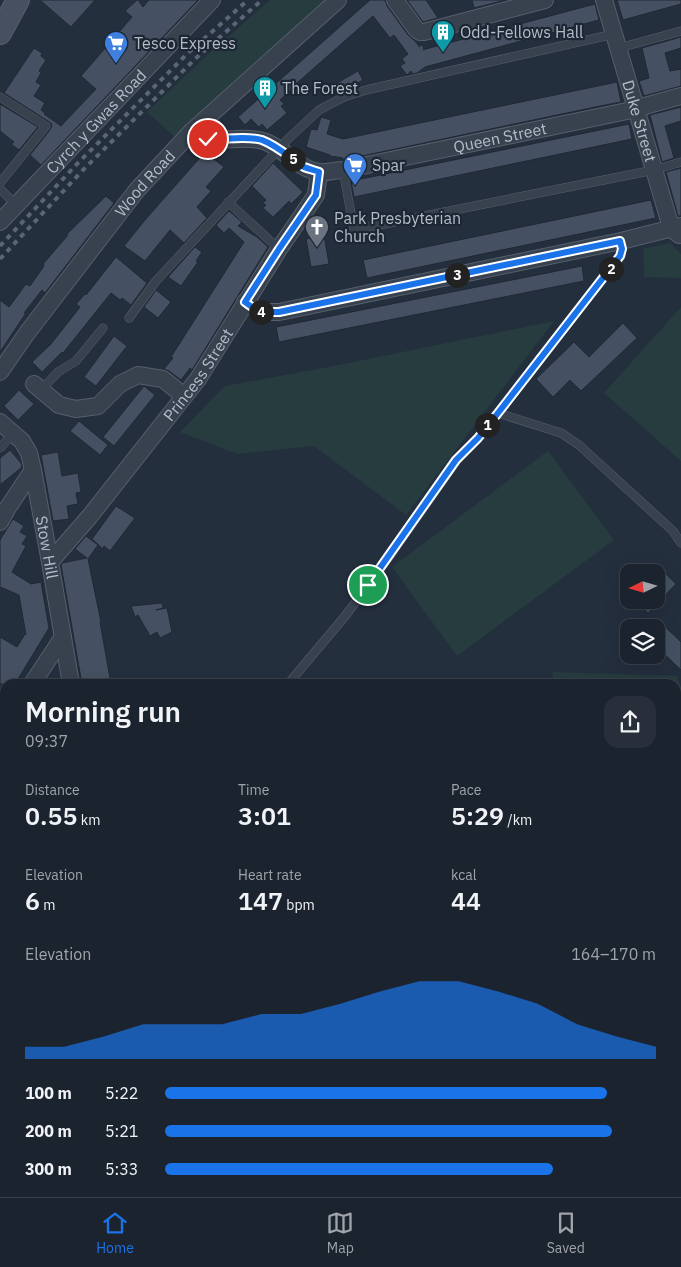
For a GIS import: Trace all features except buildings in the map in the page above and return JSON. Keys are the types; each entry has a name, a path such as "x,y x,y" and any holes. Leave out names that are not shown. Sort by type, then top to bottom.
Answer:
{"main road":[{"path":"0,33 18,0"}],"street":[{"name":"Cyrch y Gwas Road","path":"0,222 212,0"},
{"name":"Wood Road","path":"0,372 27,333 137,190 192,131 338,0"},
{"path":"395,0 422,36 545,0"},
{"name":"Duke Street","path":"604,0 654,170 678,231"},
{"name":"Queen Street","path":"319,172 342,170 608,115 681,96"},
{"path":"192,131 208,139 241,138 260,140 278,148 306,168 319,172"},
{"name":"Princess Street","path":"50,562 90,516 198,378 279,249 316,195 319,172"},
{"path":"245,302 261,312 279,312 620,241 678,231"},
{"path":"38,387 59,405 76,409 98,406 120,384 138,375 163,379 184,396"},
{"name":"Stow Hill","path":"0,422 22,441 29,453 34,470 70,679"},
{"path":"0,522 34,470"},
{"path":"35,679 62,637"}],"lane":[{"path":"129,318 156,282 228,202 278,148 319,110 344,97 376,88 681,30"},
{"path":"0,97 46,126 0,183"},
{"path":"342,170 354,230 654,170 681,162"},
{"path":"0,189 16,205"},
{"path":"228,202 279,249"},
{"path":"292,679 346,615 456,460 478,438 620,256 622,249 620,241"},
{"path":"38,387 76,361 103,328"},
{"path":"498,413 561,433 569,438 673,531 681,543"},
{"path":"0,448 14,433"}],"path":[{"path":"422,36 424,59"}],"green space":[{"path":"270,0 327,0 175,137 147,112 204,58"},
{"path":"670,243 681,254 681,278 644,277 643,249"},
{"path":"681,307 681,461 604,393"},
{"path":"554,321 406,515 314,446 237,454 180,432 225,386"},
{"path":"548,451 614,540 457,656 392,567"},
{"path":"553,672 677,676 678,679 553,679"}],"railway":[{"path":"0,246 77,164 189,52 248,0"},
{"path":"0,259 83,170 195,59 262,0"}],"place":[{"name":"Odd-Fellows Hall","path":"443,53"},
{"name":"Tesco Express","path":"116,64"},
{"name":"The Forest","path":"265,109"},
{"name":"Spar","path":"355,186"},
{"name":"Park Presbyterian Church","path":"317,248"}],"route":[{"path":"208,139 241,138 260,140 278,148 306,168 319,172 316,195 245,302 261,312 279,312 620,241 622,249 620,256 478,438 456,460 368,585"}]}
